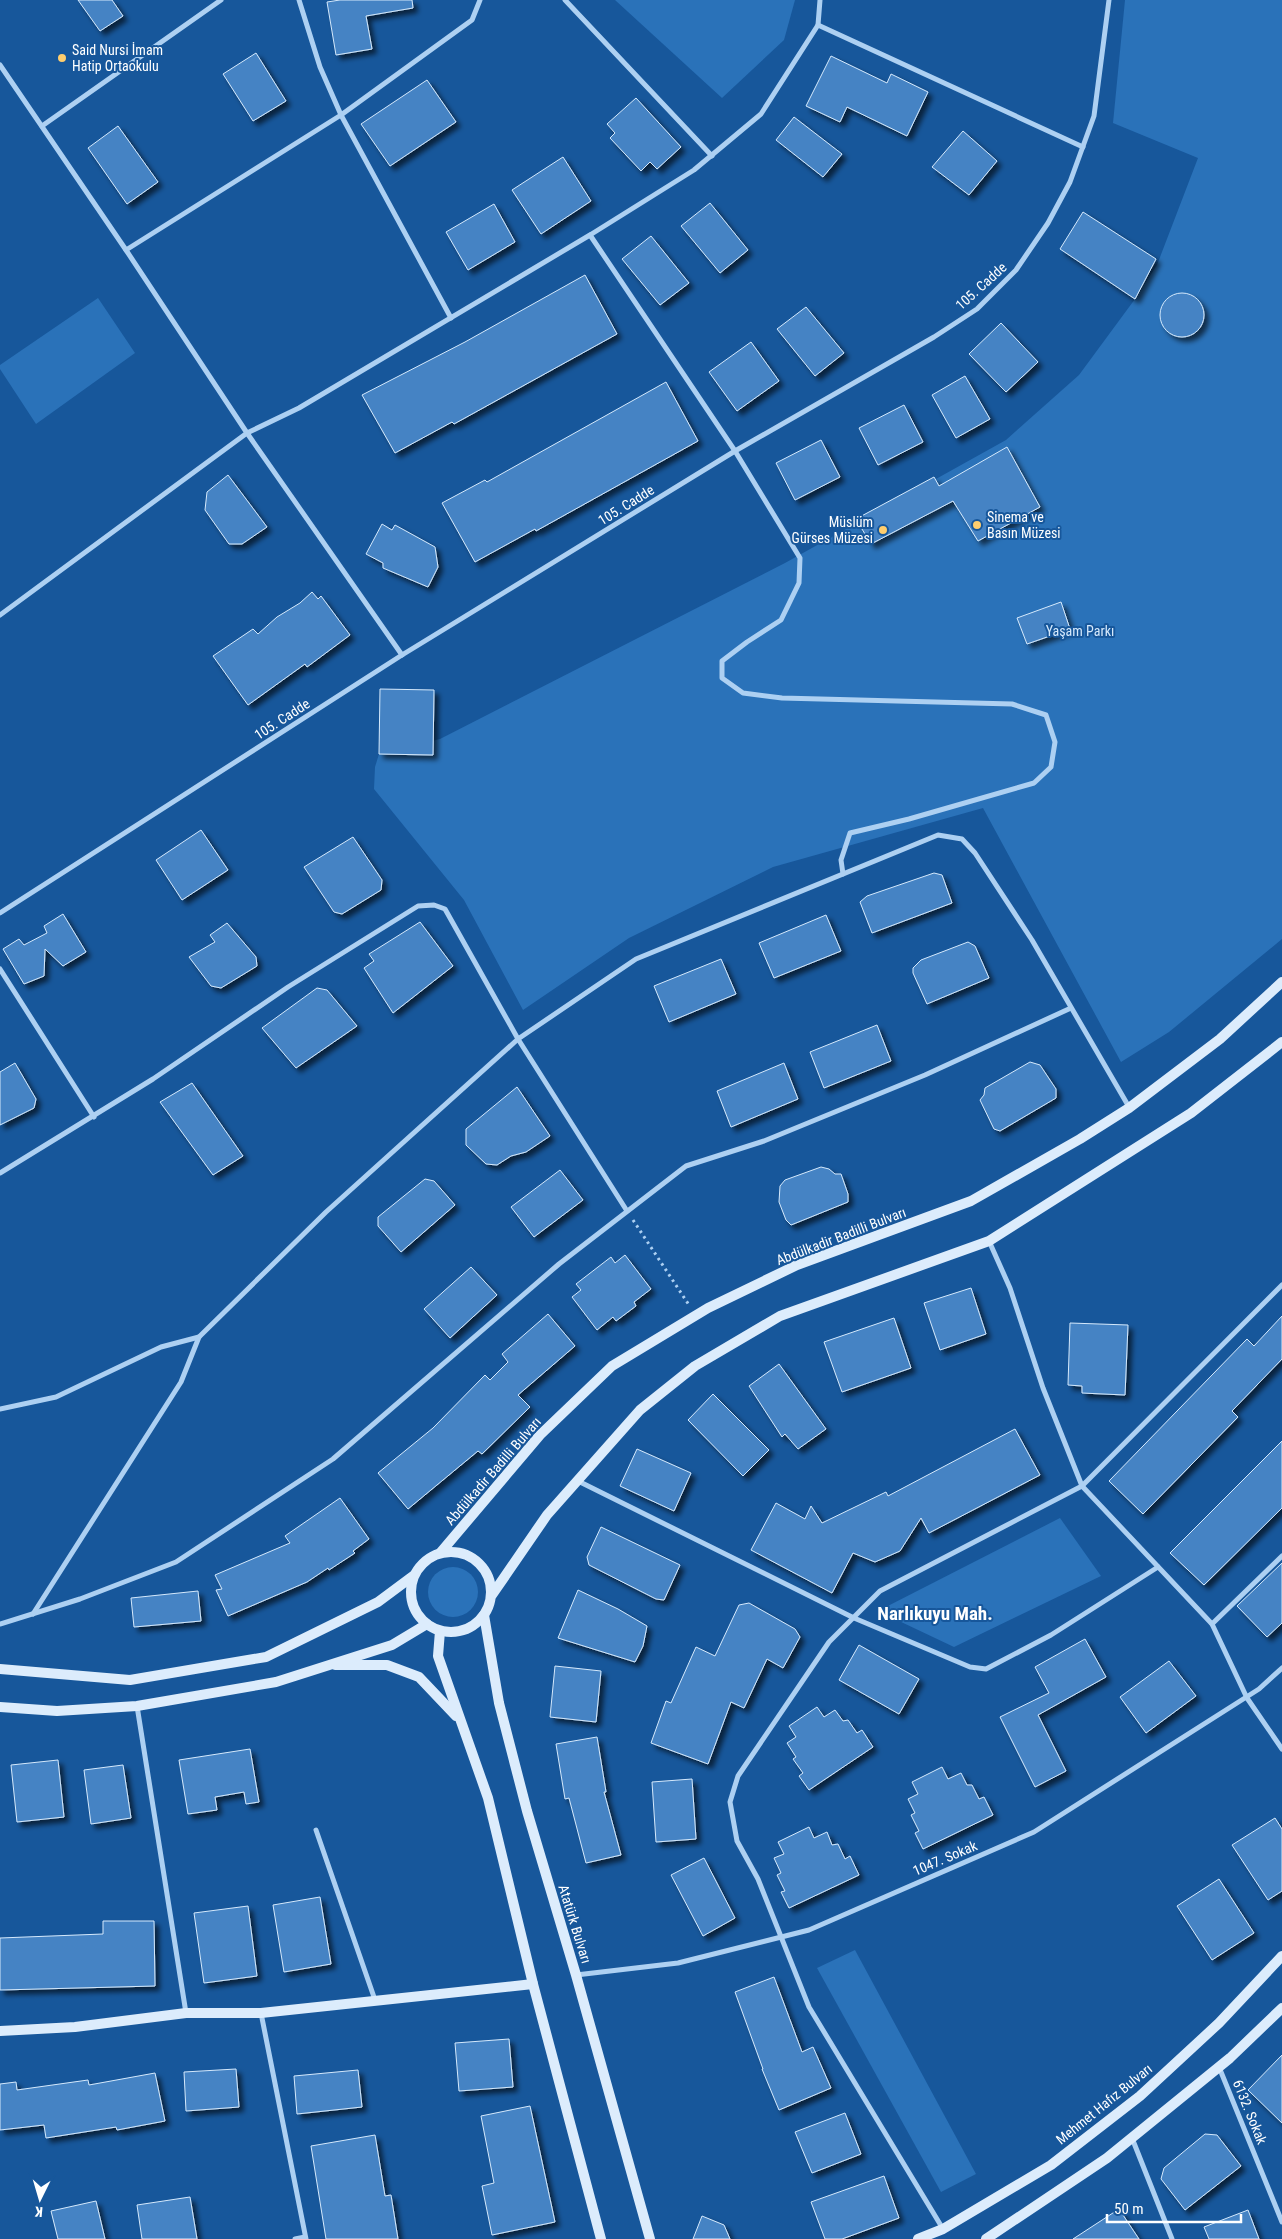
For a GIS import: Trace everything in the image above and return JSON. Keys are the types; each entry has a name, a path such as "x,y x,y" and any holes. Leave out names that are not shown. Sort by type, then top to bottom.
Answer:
{"main road":[{"name":"Abdülkadir Badilli Bulvarı","path":"441,1552 540,1435 612,1366 696,1315 797,1265 971,1201 1080,1139 1129,1108 1220,1039 1282,982"},
{"path":"413,1576 411,1597 414,1607 427,1624 440,1630 460,1631 478,1622 484,1615 492,1594 547,1515 640,1410 695,1366 780,1316 989,1241 1191,1113 1282,1042"},
{"path":"0,1669 130,1680 266,1657 378,1602 413,1576 420,1565 430,1557 441,1552 454,1551 478,1560 486,1570 491,1582 492,1594"},
{"name":"Atatürk Bulvarı","path":"484,1615 499,1703 522,1793 576,1975 650,2239"},
{"path":"0,1707 57,1711 138,1706 276,1682 392,1645 427,1624"},
{"path":"440,1630 438,1656 488,1798 533,1984 601,2239"},
{"path":"326,1665 387,1665 419,1677 460,1720"},
{"name":"Mehmet Hafız Bulvarı","path":"918,2239 942,2228 1051,2165 1140,2096 1219,2023 1282,1956"},
{"path":"0,2031 75,2027 186,2013 261,2013 533,1984"},
{"path":"986,2239 1107,2158 1219,2066 1282,2008"}],"street":[{"path":"42,126 221,0"},
{"path":"299,0 320,67 341,115 451,318"},
{"path":"126,250 341,115 472,20 480,0"},
{"path":"565,0 712,156"},
{"path":"0,615 247,433 299,408 590,235 694,170 761,114 818,25 820,0"},
{"name":"105. Cadde","path":"0,913 402,656 735,450 934,337 977,309 1016,270 1048,223 1070,182 1094,116 1108,0"},
{"path":"818,25 1083,147"},
{"path":"0,65 126,250 247,433 402,656"},
{"path":"590,235 735,450 800,558 799,583 781,620 722,661 722,678 743,693 782,698 1012,704 1046,716 1055,742 1051,767 1034,783 909,819 850,833 841,860 843,874"},
{"path":"33,1614 181,1382 199,1338 326,1212 518,1039 636,959 938,835 962,838 975,853 1032,940 1129,1108"},
{"path":"0,1173 154,1079 288,987 418,906 434,905 445,909 518,1039 628,1211"},
{"path":"0,969 94,1117"},
{"path":"0,1624 80,1599 176,1562 333,1459 559,1264 686,1166 764,1141 916,1079 1071,1008"},
{"path":"989,1241 1010,1288 1043,1388 1082,1486 1212,1624 1247,1698 1282,1749"},
{"path":"942,2228 809,2006 758,1879 737,1841 730,1802 738,1776 829,1642 880,1591 1082,1486 1282,1285"},
{"path":"0,1409 56,1397 161,1347 199,1338"},
{"path":"578,1481 854,1618 970,1667 986,1669 1051,1635 1158,1567"},
{"path":"1212,1624 1282,1556"},
{"name":"1047. Sokak","path":"576,1975 678,1963 809,1930 1034,1832 1247,1698 1282,1668"},
{"path":"138,1706 186,2013"},
{"path":"316,1830 375,2000"},
{"path":"261,2013 306,2238 296,2239"},
{"name":"6132. Sokak","path":"1219,2066 1282,2222"},
{"path":"1132,2138 1172,2239"}],"path":[{"path":"628,1211 696,1315"}],"green space":[{"path":"615,0 795,0 784,40 722,98"},
{"name":"Yaşam Parkı","path":"1125,0 1282,0 1282,939 1169,1032 1121,1062 983,808 773,867 629,938 523,1010 464,900 374,789 375,767 379,754 440,739 785,563 1006,440 1079,375 1135,299 1157,265 1198,158 1113,123"},
{"path":"98,298 135,353 36,424 0,369 0,365"},
{"path":"1060,1518 1101,1576 954,1647 878,1611"},
{"path":"448,1567 458,1567 471,1574 478,1587 478,1597 471,1610 458,1617 448,1617 439,1613 432,1606 428,1597 428,1587 432,1578 439,1571"},
{"path":"855,1950 976,2174 941,2192 817,1968"}],"building":[{"path":"78,0 112,0 123,16 100,31"},
{"path":"340,0 412,0 413,8 366,16 372,49 336,55 327,2"},
{"path":"256,53 286,101 253,121 223,74"},
{"path":"831,56 887,83 891,74 928,92 907,136 847,107 840,122 806,106"},
{"path":"427,80 456,122 390,166 361,124"},
{"path":"636,98 681,147 657,169 650,162 641,171 610,138 615,133 607,124"},
{"path":"794,117 842,154 823,177 776,140"},
{"path":"118,126 158,182 127,204 88,148"},
{"path":"963,131 997,161 969,195 932,167"},
{"path":"563,157 591,201 541,234 512,190"},
{"path":"710,203 748,250 720,273 681,226"},
{"path":"494,204 515,242 468,270 446,232"},
{"path":"1083,212 1156,259 1135,299 1060,249"},
{"path":"651,236 689,283 660,305 622,259"},
{"path":"585,275 617,334 454,424 452,422 395,453 362,395 465,342"},
{"path":"1182,293 1194,297 1200,303 1204,315 1200,327 1194,333 1182,337 1170,333 1164,327 1160,315 1164,303 1170,297"},
{"path":"806,307 844,353 815,376 777,329"},
{"path":"1001,323 1038,362 1006,392 969,354"},
{"path":"751,342 779,381 737,411 709,372"},
{"path":"965,376 990,419 956,438 932,395"},
{"path":"666,382 698,441 536,531 535,529 475,562 442,503 485,480 487,482"},
{"path":"904,405 923,442 878,465 859,428"},
{"path":"821,440 840,477 795,500 776,463"},
{"path":"1007,447 1040,507 978,541 953,501 871,544 856,519 934,477 939,486"},
{"path":"228,475 267,527 242,544 229,544 205,510 207,492"},
{"path":"382,524 392,530 395,525 435,547 438,567 428,587 383,568 383,563 366,554"},
{"path":"312,592 318,599 321,596 350,635 307,667 305,664 248,705 213,656 253,629 258,634 277,617 300,603"},
{"path":"1061,602 1070,629 1027,644 1017,618"},
{"path":"380,689 434,690 433,755 379,754"},
{"path":"201,830 228,870 182,900 156,860"},
{"path":"353,837 382,880 381,890 342,914 334,912 304,867"},
{"path":"934,873 942,875 952,903 872,933 860,902 867,896"},
{"path":"63,914 86,952 63,966 45,949 44,976 24,984 3,949 19,939 24,945 47,933 44,926"},
{"path":"826,915 841,951 774,978 759,943"},
{"path":"420,922 453,966 393,1013 364,968 374,961 369,954"},
{"path":"227,923 256,957 257,966 221,988 211,986 189,957 215,942 210,935"},
{"path":"968,942 975,946 989,978 927,1004 913,973 913,968 921,960"},
{"path":"721,959 736,994 669,1022 654,986"},
{"path":"317,988 327,990 357,1026 296,1068 262,1028"},
{"path":"877,1025 891,1061 824,1088 810,1052"},
{"path":"1030,1062 1040,1065 1056,1089 1056,1098 1000,1131 994,1129 980,1100 984,1095 985,1088"},
{"path":"15,1063 36,1099 34,1108 0,1125 0,1072"},
{"path":"784,1063 798,1099 731,1127 717,1091"},
{"path":"192,1083 243,1156 213,1175 160,1102"},
{"path":"517,1087 550,1136 526,1152 511,1156 497,1165 486,1164 466,1145 466,1129"},
{"path":"821,1167 829,1169 835,1174 841,1174 848,1194 848,1202 791,1225 786,1220 779,1202 780,1186 785,1180"},
{"path":"560,1170 583,1200 534,1237 511,1207"},
{"path":"425,1179 434,1181 455,1205 401,1252 378,1226 378,1217"},
{"path":"625,1255 651,1289 634,1302 636,1306 616,1321 613,1317 597,1330 572,1297 581,1290 576,1284 611,1257 615,1263"},
{"path":"471,1267 497,1295 450,1338 424,1309"},
{"path":"971,1288 986,1334 940,1350 924,1303"},
{"path":"548,1314 575,1346 518,1395 530,1407 482,1454 478,1451 408,1509 378,1473 433,1428 485,1375 490,1380 508,1362 502,1354"},
{"path":"1282,1316 1282,1359 1232,1411 1238,1417 1143,1514 1109,1481 1247,1339 1254,1346"},
{"path":"894,1318 911,1368 842,1392 824,1342"},
{"path":"1070,1323 1128,1325 1125,1395 1082,1393 1082,1386 1068,1385"},
{"path":"779,1364 826,1429 798,1449 785,1434 782,1437 749,1386"},
{"path":"713,1394 769,1450 743,1476 688,1420"},
{"path":"1015,1429 1040,1475 929,1533 921,1518 900,1551 875,1562 853,1553 832,1593 751,1550 776,1503 805,1519 811,1506 822,1523 886,1492 888,1496"},
{"path":"1282,1441 1282,1508 1204,1585 1170,1553"},
{"path":"637,1449 691,1473 674,1511 620,1486"},
{"path":"340,1498 369,1539 353,1551 355,1553 329,1570 328,1568 307,1582 228,1616 216,1590 222,1589 215,1575 290,1543 285,1536"},
{"path":"601,1527 680,1565 664,1600 656,1599 589,1565 587,1557"},
{"path":"1282,1563 1282,1623 1267,1637 1237,1606"},
{"path":"578,1590 618,1609 647,1626 643,1646 635,1662 558,1638"},
{"path":"198,1591 201,1621 134,1627 131,1598"},
{"path":"749,1603 795,1629 800,1637 783,1668 767,1659 744,1708 731,1702 708,1764 651,1743 666,1701 671,1703 696,1647 715,1656 739,1605"},
{"path":"1085,1639 1106,1677 1038,1715 1066,1771 1035,1787 1000,1717 1049,1693 1035,1667"},
{"path":"859,1645 919,1679 899,1714 839,1680"},
{"path":"1169,1661 1196,1696 1146,1733 1120,1697"},
{"path":"555,1666 601,1671 596,1722 550,1717"},
{"path":"817,1707 824,1717 835,1710 843,1721 848,1720 857,1733 862,1730 873,1747 809,1790 799,1776 803,1773 793,1759 796,1757 787,1743 796,1737 789,1726"},
{"path":"597,1737 606,1792 604,1792 621,1855 586,1863 569,1798 565,1799 556,1744"},
{"path":"250,1749 259,1802 246,1804 244,1792 215,1797 217,1810 188,1814 179,1760"},
{"path":"58,1760 64,1817 17,1822 11,1765"},
{"path":"123,1765 131,1818 91,1824 84,1770"},
{"path":"942,1767 948,1779 961,1773 967,1785 972,1785 979,1799 984,1797 993,1815 923,1849 915,1833 919,1831 911,1815 915,1813 908,1799 918,1794 912,1782"},
{"path":"692,1779 696,1839 656,1842 652,1782"},
{"path":"1275,1818 1282,1829 1282,1891 1268,1900 1232,1845"},
{"path":"809,1827 814,1838 827,1832 832,1845 838,1844 845,1859 850,1856 859,1875 789,1908 781,1892 785,1891 777,1875 781,1873 774,1858 784,1854 778,1842"},
{"path":"704,1858 735,1918 703,1936 671,1875"},
{"path":"1219,1879 1254,1933 1212,1960 1177,1906"},
{"path":"320,1897 331,1964 284,1972 273,1905"},
{"path":"248,1906 257,1976 204,1983 194,1913"},
{"path":"103,1921 154,1921 155,1986 0,1990 0,1938 103,1934"},
{"path":"774,1977 802,2052 813,2047 831,2088 779,2110 762,2069 735,1992"},
{"path":"509,2039 513,2087 459,2091 455,2043"},
{"path":"1282,2055 1282,2123 1248,2090"},
{"path":"236,2069 239,2107 186,2111 184,2072"},
{"path":"358,2070 362,2107 297,2114 294,2076"},
{"path":"155,2073 165,2121 117,2130 116,2127 46,2138 44,2125 0,2130 0,2084 16,2082 17,2090 88,2080 89,2085"},
{"path":"530,2106 555,2222 492,2235 482,2186 494,2183 481,2116"},
{"path":"845,2113 861,2154 812,2173 795,2132"},
{"path":"1205,2134 1217,2135 1241,2166 1185,2210 1161,2179 1164,2168"},
{"path":"375,2135 385,2196 391,2195 398,2239 326,2239 311,2146"},
{"path":"884,2176 899,2218 842,2239 825,2239 811,2202"},
{"path":"190,2197 197,2239 142,2239 137,2205"},
{"path":"96,2201 105,2239 58,2239 51,2211"},
{"path":"1119,2209 1139,2239 1073,2239"},
{"path":"1248,2210 1259,2239 1209,2239 1204,2227"},
{"path":"702,2216 724,2225 730,2239 693,2239"}],"place":[{"name":"Said Nursi İmam Hatip Ortaokulu","path":"62,58"},
{"name":"Sinema ve Basın Müzesi","path":"977,525"},
{"name":"Müslüm Gürses Müzesi","path":"883,530"}],"district":[{"name":"Narlıkuyu Mah.","path":"935,1613"}]}
